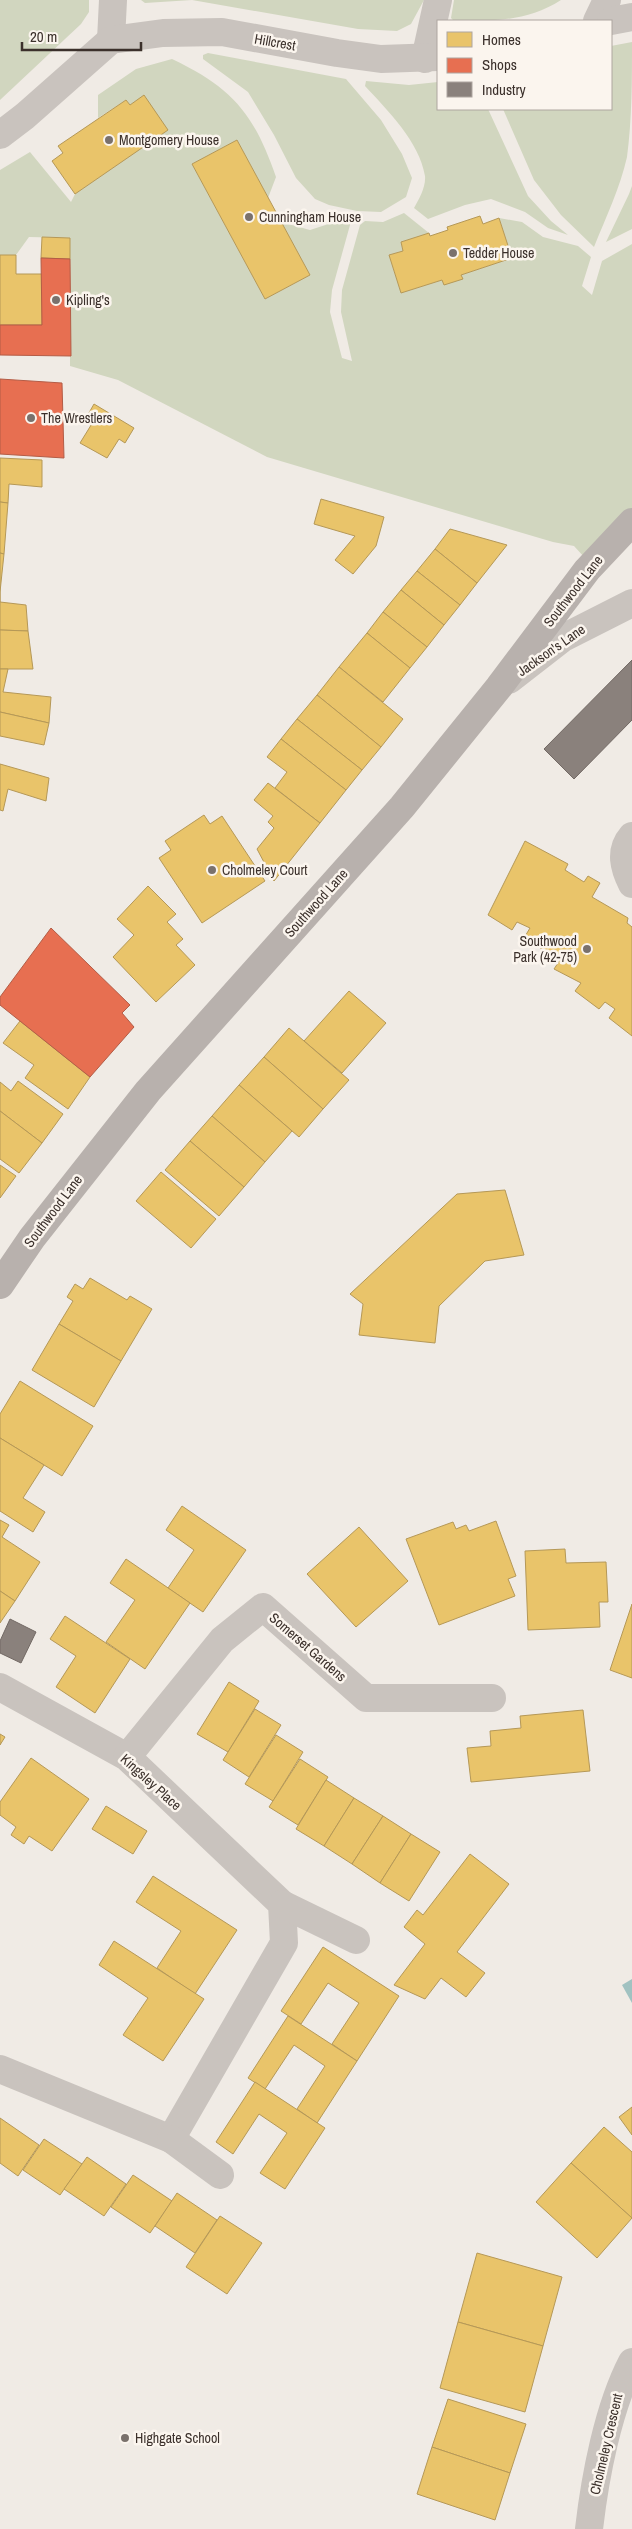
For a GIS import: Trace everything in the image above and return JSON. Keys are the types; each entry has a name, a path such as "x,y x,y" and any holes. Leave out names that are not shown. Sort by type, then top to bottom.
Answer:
{"main road":[{"name":"Southwood Lane","path":"0,1285 38,1230 148,1091 402,807 499,687 587,570 632,522"}],"street":[{"path":"0,135 25,116 111,40 113,0"},
{"path":"432,58 438,0"},
{"path":"597,20 607,0"},
{"path":"612,21 632,17"},
{"name":"Hillcrest","path":"111,40 163,33 222,32 381,59 432,58"},
{"name":"Jackson's Lane","path":"499,687 563,638 632,603"},
{"path":"632,836 623,853 624,867 632,884"},
{"name":"Somerset Gardens","path":"127,1757 222,1640 263,1607 366,1698 492,1698"},
{"name":"Kingsley Place","path":"0,1687 127,1757 282,1904 356,1940"},
{"path":"171,2139 284,1943 282,1904"},
{"path":"0,2069 171,2139 220,2175"},
{"name":"Cholmeley Crescent","path":"589,2529 593,2496 619,2387 632,2362"}],"green space":[{"path":"0,0 89,0 89,12 81,24 0,100"},
{"path":"141,0 192,0 145,3"},
{"path":"192,0 424,0 411,24 397,31 358,29"},
{"path":"454,0 561,0 535,13 509,19 453,20 451,18"},
{"path":"632,42 629,143 617,191 594,247 561,215 534,180 503,110 612,110 612,46"},
{"path":"208,53 346,79 381,120 402,154 412,178 406,197 381,212 357,211 329,205 315,199 296,178 274,135 248,92 203,59 203,55"},
{"path":"172,59 211,81 239,105 250,120 268,155 276,177 268,198 237,140 192,164 265,299 310,275 281,222 310,230 344,219 349,221 350,225 332,290 330,312 342,358 352,361 341,312 342,290 360,225 365,221 383,222 404,213 429,233 401,242 403,251 389,255 401,293 442,280 462,278 461,275 512,258 499,218 522,222 543,237 578,246 591,257 582,286 592,295 602,261 632,244 632,508 585,558 574,546 553,542 267,457 118,380 70,366 70,238 29,237 16,255 0,255 0,170 30,152 71,202 75,194 167,130 144,96 130,105 126,100 98,118 98,95 136,69"},
{"path":"366,81 409,85 437,82 437,110 488,110 528,196 551,221 568,235 548,228 525,212 491,199 465,205 428,219 414,208 422,193 425,180 422,163 401,127 365,86"},
{"path":"632,186 632,229 606,242 629,194"}],"water":[{"path":"632,1979 632,2003 622,1985"}],"building: Homes":[{"name":"Montgomery House","path":"144,95 168,130 75,194 52,161 63,153 58,146 126,100 130,105"},
{"name":"Cunningham House","path":"237,140 310,275 265,299 192,164"},
{"name":"Tedder House","path":"480,216 483,224 499,218 512,258 461,275 463,279 444,285 442,280 401,293 389,255 403,251 401,242 429,233 430,236 448,230 447,227"},
{"path":"42,237 70,238 70,259 41,258"},
{"path":"0,255 16,255 16,274 42,274 42,325 0,325"},
{"path":"94,404 134,428 125,443 119,439 107,458 80,443 93,422 86,418"},
{"path":"0,458 42,460 42,487 9,484 8,503 0,502"},
{"path":"321,499 384,517 376,546 353,574 335,560 355,536 314,524"},
{"path":"0,502 8,503 4,554 0,553"},
{"path":"450,529 507,545 477,583 435,549"},
{"path":"435,549 477,583 460,605 417,571"},
{"path":"0,553 4,554 0,592"},
{"path":"417,571 460,605 444,625 401,590"},
{"path":"401,590 444,625 427,647 383,612"},
{"path":"0,602 26,605 28,631 0,630"},
{"path":"383,612 427,647 410,668 367,633"},
{"path":"0,630 28,631 33,669 0,669"},
{"path":"367,633 410,668 383,702 339,667"},
{"path":"339,667 403,719 381,747 317,695"},
{"path":"0,669 8,669 3,692 51,697 49,723 0,712"},
{"path":"317,695 381,747 362,770 297,719"},
{"path":"0,712 49,723 44,745 0,736"},
{"path":"297,719 362,770 346,790 281,739"},
{"path":"281,739 346,790 320,823 275,788 287,772 267,757"},
{"path":"0,764 49,778 46,801 8,789 3,811 0,810"},
{"path":"268,783 320,823 274,881 257,849 274,828 268,822 273,816 254,800"},
{"name":"Cholmeley Court","path":"204,815 210,824 222,816 265,881 202,923 159,858 171,850 165,841"},
{"name":"Southwood Park (42-75)","path":"525,841 568,864 565,870 584,882 588,876 600,883 592,897 628,918 627,923 632,927 632,1036 609,1018 615,1009 605,1002 599,1009 575,991 581,983 554,969 560,960 524,938 530,928 517,922 512,930 488,915"},
{"path":"148,886 176,914 167,922 183,939 176,945 195,965 156,1002 113,957 134,935 117,919"},
{"path":"349,991 386,1023 342,1073 304,1041"},
{"path":"20,1021 90,1077 68,1109 25,1078 34,1065 3,1043"},
{"path":"289,1028 349,1080 323,1109 264,1057"},
{"path":"264,1057 323,1109 299,1137 239,1085"},
{"path":"18,1081 63,1114 42,1143 0,1111 0,1082 11,1091"},
{"path":"239,1085 292,1131 265,1162 212,1116"},
{"path":"0,1111 42,1143 19,1173 0,1159"},
{"path":"212,1116 265,1162 244,1187 190,1141"},
{"path":"190,1141 244,1187 219,1216 165,1170"},
{"path":"0,1165 16,1176 0,1198"},
{"path":"161,1172 216,1219 191,1248 136,1201"},
{"path":"505,1190 524,1255 485,1261 439,1306 435,1343 359,1335 363,1304 350,1294 457,1194"},
{"path":"90,1278 127,1300 130,1296 152,1309 121,1361 59,1324 73,1301 67,1297 75,1284 83,1289"},
{"path":"59,1324 121,1361 94,1407 32,1370"},
{"path":"20,1381 93,1426 62,1476 0,1438 0,1414"},
{"path":"0,1438 44,1465 23,1498 45,1512 33,1532 0,1511"},
{"path":"182,1506 246,1550 203,1612 168,1588 194,1550 166,1530"},
{"path":"0,1520 9,1525 2,1537 40,1562 15,1601 0,1591"},
{"path":"496,1521 516,1576 508,1579 515,1596 439,1625 406,1539 453,1522 456,1529 466,1525 469,1531"},
{"path":"359,1527 408,1581 356,1627 307,1574"},
{"path":"565,1549 566,1563 606,1562 608,1602 599,1602 600,1627 528,1630 525,1551"},
{"path":"126,1559 190,1603 145,1669 106,1642 135,1600 110,1583"},
{"path":"0,1591 15,1601 0,1623"},
{"path":"632,1604 632,1678 610,1670"},
{"path":"65,1616 130,1659 95,1713 56,1687 76,1656 50,1639"},
{"path":"229,1682 259,1701 228,1752 197,1734"},
{"path":"255,1709 281,1725 249,1777 223,1760"},
{"path":"583,1710 590,1771 471,1782 467,1748 491,1746 490,1731 521,1728 520,1716"},
{"path":"0,1734 5,1737 0,1745"},
{"path":"276,1735 303,1752 273,1801 245,1784"},
{"path":"31,1758 89,1799 52,1851 29,1836 24,1844 11,1835 16,1827 0,1815 0,1802"},
{"path":"300,1759 328,1777 298,1825 269,1807"},
{"path":"326,1780 354,1798 324,1846 296,1829"},
{"path":"354,1798 383,1816 352,1864 324,1846"},
{"path":"106,1806 147,1831 133,1854 92,1829"},
{"path":"383,1816 411,1834 380,1883 352,1864"},
{"path":"411,1834 440,1852 409,1901 380,1883"},
{"path":"470,1854 509,1884 457,1952 485,1973 466,1997 441,1978 425,1999 394,1985 425,1944 404,1927 417,1910 423,1915"},
{"path":"153,1876 237,1930 195,1994 157,1968 181,1931 136,1902"},
{"path":"114,1941 204,1999 163,2061 123,2035 148,1998 99,1965"},
{"path":"323,1947 399,1996 357,2061 332,2044 359,2003 328,1983 301,2024 281,2011"},
{"path":"288,2016 357,2061 317,2123 297,2109 325,2066 294,2045 265,2089 248,2078"},
{"path":"255,2082 325,2128 285,2189 260,2173 287,2133 259,2114 233,2154 216,2142"},
{"path":"632,2107 632,2135 619,2117"},
{"path":"0,2118 39,2145 18,2176 0,2163"},
{"path":"604,2127 632,2152 632,2218 571,2163"},
{"path":"44,2139 82,2164 60,2195 23,2170"},
{"path":"87,2157 126,2184 104,2216 64,2189"},
{"path":"571,2163 632,2218 597,2258 536,2202"},
{"path":"133,2175 172,2201 150,2233 111,2207"},
{"path":"177,2193 217,2220 195,2253 155,2226"},
{"path":"220,2216 262,2243 227,2294 186,2267"},
{"path":"477,2253 562,2277 543,2346 458,2322"},
{"path":"458,2322 543,2346 525,2412 440,2388"},
{"path":"448,2399 526,2424 510,2473 432,2447"},
{"path":"432,2447 510,2473 495,2520 417,2494"}],"building: Shops":[{"name":"Kipling's","path":"41,258 70,259 71,356 0,355 0,325 42,325"},
{"name":"The Wrestlers","path":"0,379 62,383 64,458 0,454"},
{"path":"51,928 130,1005 122,1013 134,1027 90,1077 0,1005 0,997"}],"building: Industry":[{"path":"632,660 632,720 574,779 544,749"},
{"path":"10,1619 36,1632 21,1663 0,1653 0,1641"}],"place":[{"name":"Montgomery House","path":"109,140"},
{"name":"Cunningham House","path":"249,217"},
{"name":"Tedder House","path":"453,253"},
{"name":"Kipling's","path":"56,300"},
{"name":"The Wrestlers","path":"31,418"},
{"name":"Cholmeley Court","path":"212,870"},
{"name":"Southwood Park (42-75)","path":"587,949"},
{"name":"Highgate School","path":"125,2438"}]}
